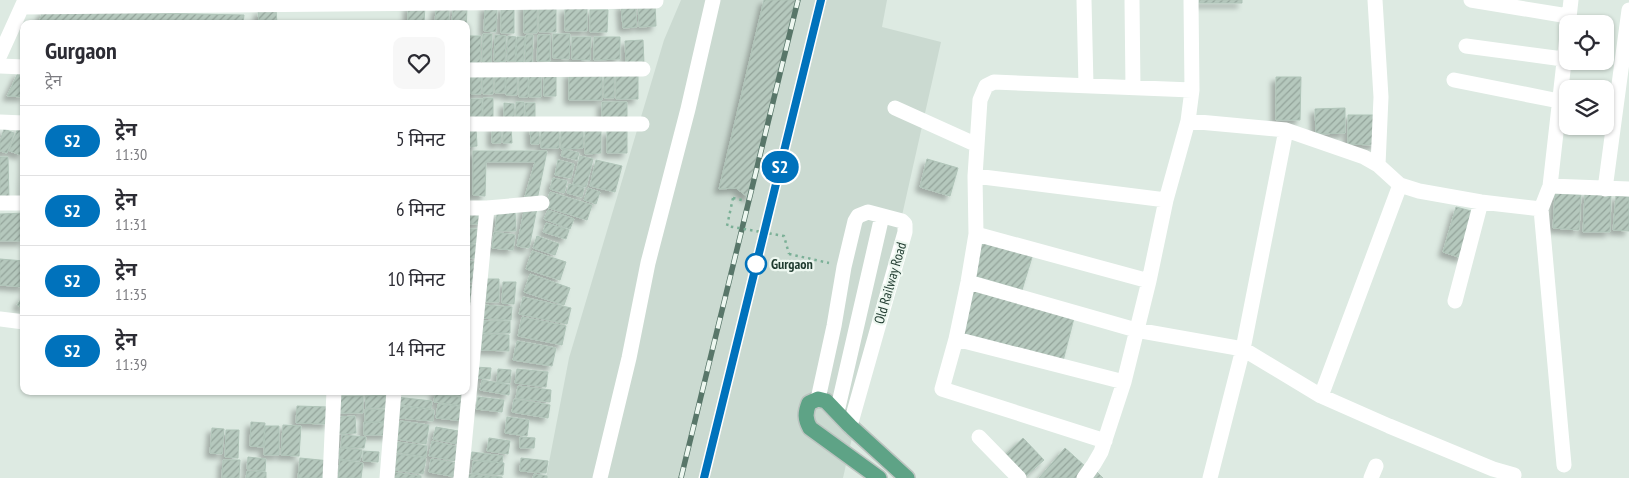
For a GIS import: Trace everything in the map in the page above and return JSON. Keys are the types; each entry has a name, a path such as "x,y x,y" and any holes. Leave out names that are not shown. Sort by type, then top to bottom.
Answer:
{"main road":[{"path":"818,399 826,401 850,426 907,478"},
{"name":"Old Railway Road","path":"818,399 809,403 805,412 806,421 810,428 879,478"}],"street":[{"path":"600,478 630,358 651,253 688,109 712,0"},
{"path":"1084,0 1086,86"},
{"path":"1132,0 1133,88"},
{"path":"1084,478 1094,464 1105,441 1124,382 1149,281 1166,200 1188,121 1192,90 1191,0"},
{"path":"1375,0 1381,97 1378,165"},
{"path":"1471,0 1500,3 1563,15"},
{"path":"1568,15 1571,0"},
{"path":"1,50 24,4 656,1"},
{"path":"1605,189 1629,10"},
{"path":"1466,46 1559,58"},
{"path":"0,66 20,67"},
{"path":"470,70 643,69"},
{"path":"1454,80 1559,101 1550,186 1541,209 1564,465"},
{"path":"1105,441 942,390 956,339 976,234 975,176 980,100 986,86 994,82 1192,90"},
{"path":"895,108 977,146"},
{"path":"1188,121 1286,130 1364,157 1378,165 1400,185 1419,191 1482,202 1541,209"},
{"path":"0,122 20,123"},
{"path":"470,124 642,124"},
{"path":"1210,478 1243,350 1286,130"},
{"path":"975,176 1166,200"},
{"path":"1321,396 1400,185"},
{"path":"1550,186 1629,189"},
{"path":"1455,301 1482,202"},
{"path":"470,208 542,203"},
{"path":"0,204 20,204"},
{"path":"470,385 487,208"},
{"name":"Old Railway Road","path":"818,399 834,326 844,267 858,216 868,212 902,221 905,224 905,232 850,426"},
{"path":"837,412 882,216"},
{"path":"976,234 1149,281"},
{"path":"968,282 1136,330 1243,350 1321,396 1389,426 1514,476"},
{"path":"0,319 20,322"},
{"path":"956,339 1124,382"},
{"path":"330,478 334,395"},
{"path":"387,478 394,395"},
{"path":"461,478 469,395"},
{"path":"979,437 1020,478"}],"path":[{"path":"742,200 733,198 727,226 784,236 789,254 844,267"}],"shaded area":[{"path":"681,0 887,0 882,27 941,42 843,478 546,478 569,358 664,40"}],"building":[{"path":"764,0 796,0 749,198 736,188 719,189"},
{"path":"1199,0 1242,0 1242,3 1199,3"},
{"path":"556,2 556,32 539,32 539,3"},
{"path":"655,3 656,26 639,27 638,4"},
{"path":"524,4 537,4 537,33 524,33"},
{"path":"635,4 637,27 623,28 621,5"},
{"path":"408,6 425,6 424,20 408,20"},
{"path":"485,6 497,7 496,32 484,31"},
{"path":"436,7 449,7 449,20 435,20"},
{"path":"453,7 467,7 467,20 452,20"},
{"path":"501,7 514,7 514,33 501,33"},
{"path":"565,8 587,8 587,31 565,31"},
{"path":"276,9 277,20 259,20 258,11"},
{"path":"590,10 608,10 607,32 590,32"},
{"path":"43,11 244,15 243,20 40,20"},
{"path":"483,34 492,34 491,63 482,62"},
{"path":"553,34 570,34 569,59 553,58"},
{"path":"495,35 506,36 505,62 494,61"},
{"path":"526,35 533,35 532,63 525,63"},
{"path":"538,35 550,35 550,61 537,61"},
{"path":"470,36 481,36 480,63 470,63"},
{"path":"508,36 516,37 515,61 507,61"},
{"path":"517,37 525,37 523,62 516,62"},
{"path":"572,37 591,37 590,60 572,59"},
{"path":"594,37 620,37 620,59 594,60"},
{"path":"643,40 644,64 626,65 625,41"},
{"path":"505,70 505,93 495,93 495,71"},
{"path":"517,70 517,95 506,95 506,71"},
{"path":"471,72 481,72 481,94 471,94"},
{"path":"556,72 556,96 544,96 544,73"},
{"path":"602,72 602,100 569,100 569,73"},
{"path":"616,72 638,72 638,99 616,99"},
{"path":"18,73 20,73 20,97 7,96"},
{"path":"482,73 493,73 493,94 483,94"},
{"path":"519,73 528,73 528,97 519,97"},
{"path":"529,73 541,73 541,97 529,97"},
{"path":"604,75 614,75 614,98 604,98"},
{"path":"1276,77 1301,77 1300,120 1276,120"},
{"path":"483,98 493,98 493,121 483,121"},
{"path":"471,99 482,99 482,119 471,120"},
{"path":"516,102 524,102 524,120 516,120"},
{"path":"602,102 627,102 627,120 602,120"},
{"path":"504,103 514,104 514,122 504,122"},
{"path":"525,103 535,103 535,121 526,121"},
{"path":"1345,108 1345,133 1316,134 1315,109"},
{"path":"1348,115 1375,115 1376,145 1348,144"},
{"path":"470,126 476,126 477,146 470,147"},
{"path":"501,126 501,143 492,143 492,127"},
{"path":"503,127 511,127 512,143 503,143"},
{"path":"530,127 539,127 539,144 531,144"},
{"path":"18,128 20,129 20,155 9,151"},
{"path":"4,129 14,133 7,153 0,151 0,141"},
{"path":"559,129 559,148 541,148 541,130"},
{"path":"561,129 583,129 583,148 561,149"},
{"path":"601,129 601,153 585,154 585,130"},
{"path":"607,131 627,131 627,153 607,153"},
{"path":"563,149 579,153 577,160 561,156"},
{"path":"473,151 547,151 537,200 524,200 535,162 486,162 485,196 473,195"},
{"path":"580,156 593,159 586,187 573,184"},
{"path":"0,157 8,157 9,200 0,200"},
{"path":"927,159 958,168 950,196 920,187"},
{"path":"558,160 574,164 571,178 555,175"},
{"path":"596,160 622,166 615,192 590,186"},
{"path":"553,178 567,181 564,193 550,189"},
{"path":"569,184 584,188 582,197 567,193"},
{"path":"588,188 600,192 596,204 584,200"},
{"path":"550,192 592,205 587,220 546,207"},
{"path":"1555,193 1581,195 1579,230 1553,228"},
{"path":"1585,193 1611,193 1610,232 1583,232"},
{"path":"1616,196 1629,197 1629,231 1613,230"},
{"path":"525,206 537,208 529,248 517,246"},
{"path":"1456,207 1475,212 1462,258 1443,252"},
{"path":"548,210 574,219 570,229 544,219"},
{"path":"470,211 483,212 483,224 470,224"},
{"path":"515,212 516,231 495,231 497,214"},
{"path":"20,213 20,241 0,241 0,214"},
{"path":"546,223 569,230 566,239 543,232"},
{"path":"470,229 481,229 480,243 470,243"},
{"path":"494,232 515,235 513,250 492,248"},
{"path":"537,236 559,244 555,255 533,248"},
{"path":"983,239 1033,254 1022,290 972,275"},
{"path":"470,244 479,245 478,258 470,258"},
{"path":"532,251 566,262 560,280 526,269"},
{"path":"0,259 20,261 20,287 0,285"},
{"path":"470,261 479,262 477,282 470,282"},
{"path":"530,274 570,288 564,305 524,292"},
{"path":"486,279 499,279 499,302 486,302"},
{"path":"503,282 516,282 514,304 502,303"},
{"path":"470,286 476,287 474,303 470,302"},
{"path":"974,291 1074,318 1063,361 963,334"},
{"path":"523,297 571,308 567,324 519,314"},
{"path":"470,304 476,305 475,321 470,320"},
{"path":"482,305 512,307 511,320 480,318"},
{"path":"522,317 566,326 562,345 518,336"},
{"path":"481,321 510,321 510,333 481,333"},
{"path":"482,334 509,335 509,351 481,350"},
{"path":"517,341 556,348 552,366 513,360"},
{"path":"475,367 491,368 490,379 475,378"},
{"path":"498,369 511,370 510,383 497,382"},
{"path":"517,369 548,372 546,387 515,383"},
{"path":"482,380 510,385 509,395 480,390"},
{"path":"518,386 551,390 550,402 516,398"},
{"path":"388,395 388,408 366,408 365,396"},
{"path":"435,395 466,398 465,406 434,402"},
{"path":"450,395 467,395 467,397"},
{"path":"339,396 363,396 363,413 339,413"},
{"path":"396,397 432,401 431,409 395,404"},
{"path":"478,397 504,400 502,412 476,409"},
{"path":"514,399 550,405 548,418 512,412"},
{"path":"438,404 466,407 464,421 436,418"},
{"path":"297,406 329,407 328,424 296,423"},
{"path":"400,406 434,410 433,421 399,418"},
{"path":"365,409 389,410 389,422 365,422"},
{"path":"355,416 356,433 338,434 338,417"},
{"path":"507,417 529,420 527,436 505,433"},
{"path":"400,421 429,425 426,444 397,439"},
{"path":"251,422 265,423 263,447 250,446"},
{"path":"364,422 389,423 389,435 364,435"},
{"path":"283,425 301,426 299,456 281,455"},
{"path":"265,426 279,426 279,455 264,455"},
{"path":"436,427 464,432 462,445 433,439"},
{"path":"212,428 224,429 222,454 210,453"},
{"path":"226,430 239,430 238,458 225,457"},
{"path":"342,435 366,437 364,448 341,447"},
{"path":"520,437 535,438 534,448 520,448"},
{"path":"489,438 510,441 508,454 487,451"},
{"path":"1023,438 1044,460 1026,476 1006,454"},
{"path":"432,441 459,447 456,461 429,456"},
{"path":"397,442 427,446 426,457 396,452"},
{"path":"340,448 362,450 360,461 339,459"},
{"path":"1065,448 1086,467 1077,478 1039,478"},
{"path":"363,451 379,452 378,462 363,461"},
{"path":"472,452 503,456 502,463 471,459"},
{"path":"397,454 426,458 423,474 394,470"},
{"path":"248,457 266,459 265,471 247,469"},
{"path":"300,458 330,461 328,478 298,478"},
{"path":"521,458 548,461 546,473 520,471"},
{"path":"431,459 458,463 456,477 429,472"},
{"path":"223,460 240,460 239,478 222,478"},
{"path":"340,460 363,463 361,478 338,478"},
{"path":"473,461 504,463 503,475 472,473"},
{"path":"247,471 266,472 266,478 246,478"},
{"path":"1096,471 1103,478 1089,478"},
{"path":"392,472 421,476 421,478 392,478"},
{"path":"469,474 502,477 502,478 468,478"},
{"path":"534,474 547,476 547,478 533,478"}],"railway":[{"path":"681,478 798,0"},
{"path":"704,478 821,0"}],"train":[{"name":"S2","path":"704,478 821,0"}],"place":[{"name":"Gurgaon","path":"756,264"}]}
